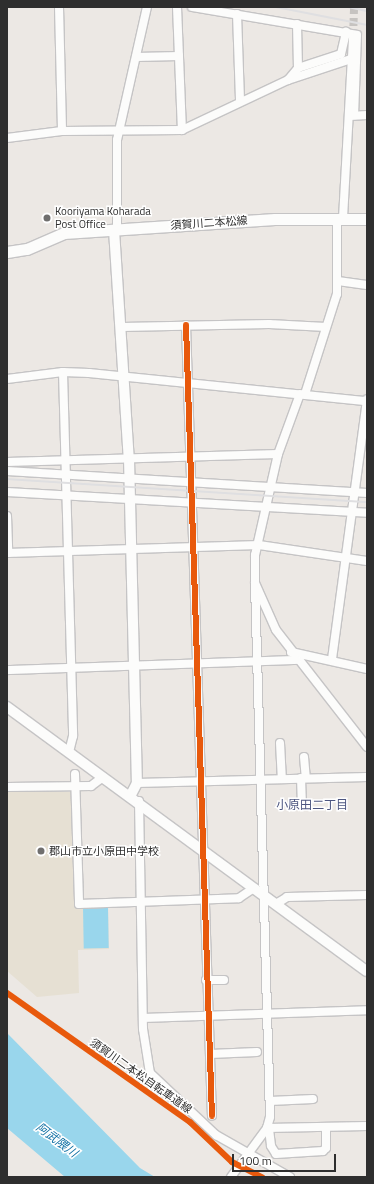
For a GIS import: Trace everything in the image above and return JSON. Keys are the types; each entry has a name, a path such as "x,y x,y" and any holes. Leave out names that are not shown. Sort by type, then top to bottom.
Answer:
{"main road":[{"name":"須賀川二本松線","path":"7,252 27,249 64,233 340,218 367,219"}],"street":[{"path":"59,7 62,130"},
{"path":"147,7 118,131 116,230 126,376 129,459 137,783 135,798 140,901 143,1018 146,1061 155,1080 216,1135 248,1156 290,1177"},
{"path":"177,7 182,130"},
{"path":"192,7 297,24 359,37 340,218 338,281 326,327 303,394 278,454 268,509 255,555 256,662 270,1101 268,1128 270,1146 276,1154 323,1151 326,1148 326,1128"},
{"path":"236,14 240,101"},
{"path":"297,24 298,68"},
{"path":"349,35 351,59 351,116"},
{"path":"288,80 298,68 341,54 349,35"},
{"path":"136,58 178,56"},
{"path":"7,138 62,130 182,130 240,101 288,80 351,59"},
{"path":"351,116 367,115"},
{"path":"338,281 367,285"},
{"path":"122,327 186,325 326,327"},
{"path":"186,325 204,899 206,1015 210,1054 212,1116"},
{"path":"63,372 72,670 73,736 69,752"},
{"path":"7,379 63,372 126,376 367,400 350,513 332,659"},
{"path":"7,462 278,454"},
{"path":"7,471 66,477 271,490 367,493"},
{"path":"7,492 192,505 367,514"},
{"path":"7,516 8,553 259,545 367,561"},
{"path":"255,583 272,624 291,652 367,747"},
{"path":"291,652 332,659 367,670"},
{"path":"7,670 72,670 297,660"},
{"path":"7,707 103,777 135,798 202,850 367,971"},
{"path":"280,743 282,778"},
{"path":"302,804 304,757"},
{"path":"75,774 74,786 79,904 244,897 254,888"},
{"path":"7,787 92,786 103,777"},
{"path":"137,783 282,778 367,777"},
{"path":"276,904 287,897 367,896"},
{"path":"206,980 224,980"},
{"path":"143,1018 267,1012 367,1010"},
{"path":"210,1054 257,1052"},
{"path":"270,1101 314,1099"},
{"path":"268,1128 367,1126"},
{"path":"231,1177 268,1128"}],"shaded area":[{"name":"郡山市立小原田中学校","path":"7,791 72,792 76,907 108,907 109,949 78,950 79,993 37,997 7,971"}],"water":[{"path":"83,907 108,907 109,948 84,948"},
{"name":"阿武隈川","path":"7,1033 140,1168 155,1177 65,1177 7,1128"}],"tunnel":[{"path":"353,38 354,7"}],"railway":[{"path":"276,7 367,25"},
{"path":"348,7 367,11"},
{"path":"7,479 367,502"}],"cycle path":[{"path":"186,325 212,1116"},
{"name":"須賀川二本松自転車道線","path":"7,993 190,1122 232,1162 262,1177"}],"place":[{"name":"Kooriyama Koharada Post Office","path":"47,218"},
{"name":"郡山市立小原田中学校","path":"41,851"}],"district":[{"name":"小原田二丁目","path":"312,805"}]}
